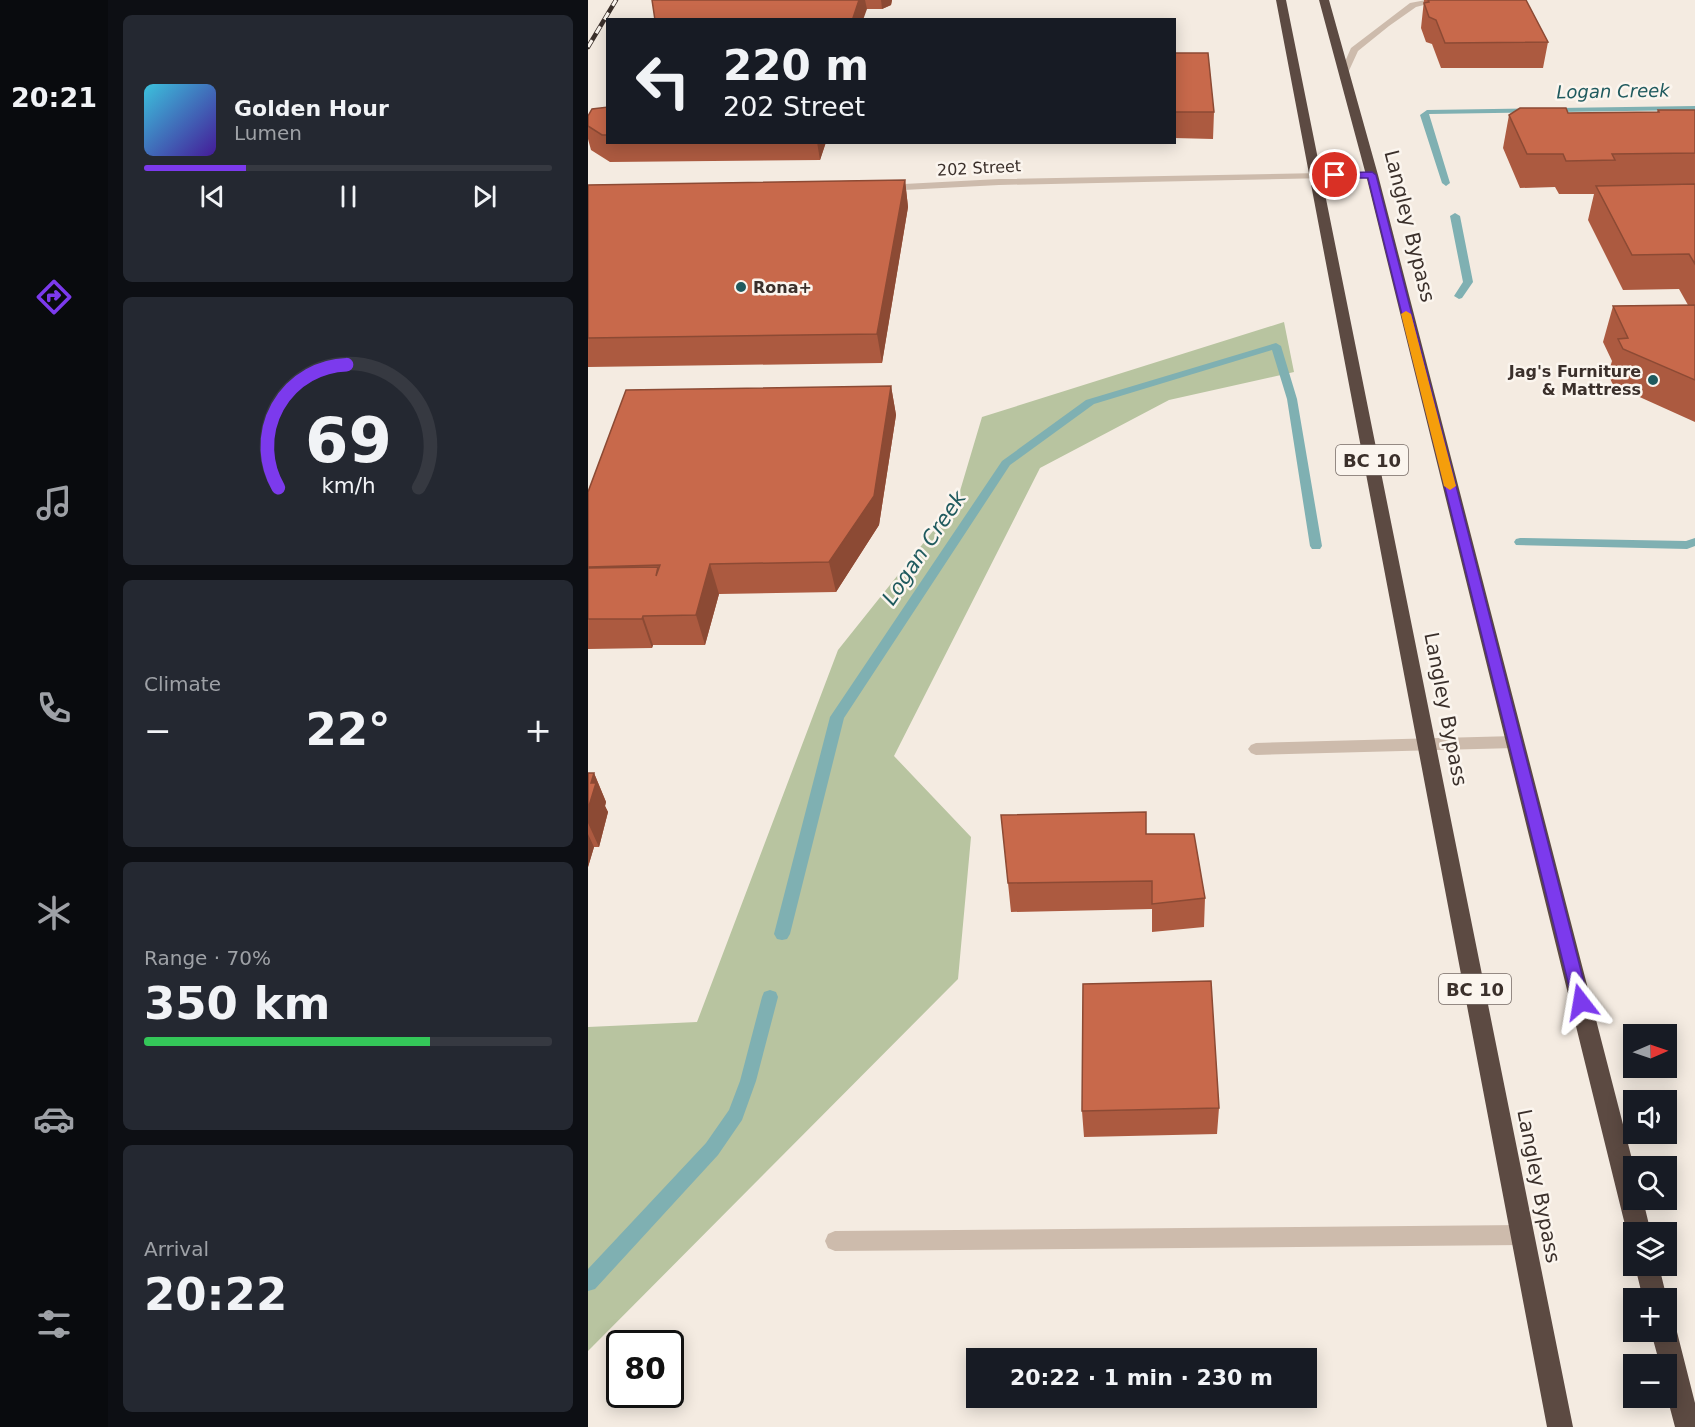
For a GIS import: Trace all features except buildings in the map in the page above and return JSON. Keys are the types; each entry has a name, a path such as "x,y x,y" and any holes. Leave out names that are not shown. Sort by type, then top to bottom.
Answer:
{"highway":[{"name":"Langley Bypass","path":"1281,0 1560,1427"},
{"name":"Langley Bypass","path":"1324,0 1372,175 1636,1222"},
{"path":"1667,1342 1688,1427"}],"street":[{"path":"1344,73 1354,50 1386,24 1413,5 1439,0"},
{"name":"202 Street","path":"879,188 999,182 1372,175"},
{"path":"1256,749 1515,742"},
{"path":"836,1241 1523,1235"}],"green space":[{"path":"1284,322 1294,372 1169,400 1040,468 894,756 971,837 958,979 609,1330 606,1330 606,1333 588,1351 588,1027 697,1022 838,650 957,501 982,417"}],"waterway":[{"name":"Logan Creek","path":"1446,183 1424,115 1427,112 1695,108"},
{"name":"Logan Creek","path":"1455,216 1468,282 1459,296"},
{"name":"Logan Creek","path":"782,934 837,717 1006,463 1090,402 1276,346 1292,399 1316,546"},
{"path":"1520,542 1687,545 1695,542"},
{"name":"Logan Creek","path":"588,1282 712,1149 736,1114 748,1081 770,997"}],"railway":[{"path":"588,47 616,0"}],"slow traffic":[{"path":"1406,314 1450,486"}],"place":[{"name":"Rona+","path":"741,287"},
{"name":"Jag's Furniture & Mattress","path":"1653,380"}],"route":[{"path":"1335,175 1372,175 1581,1002"}]}
